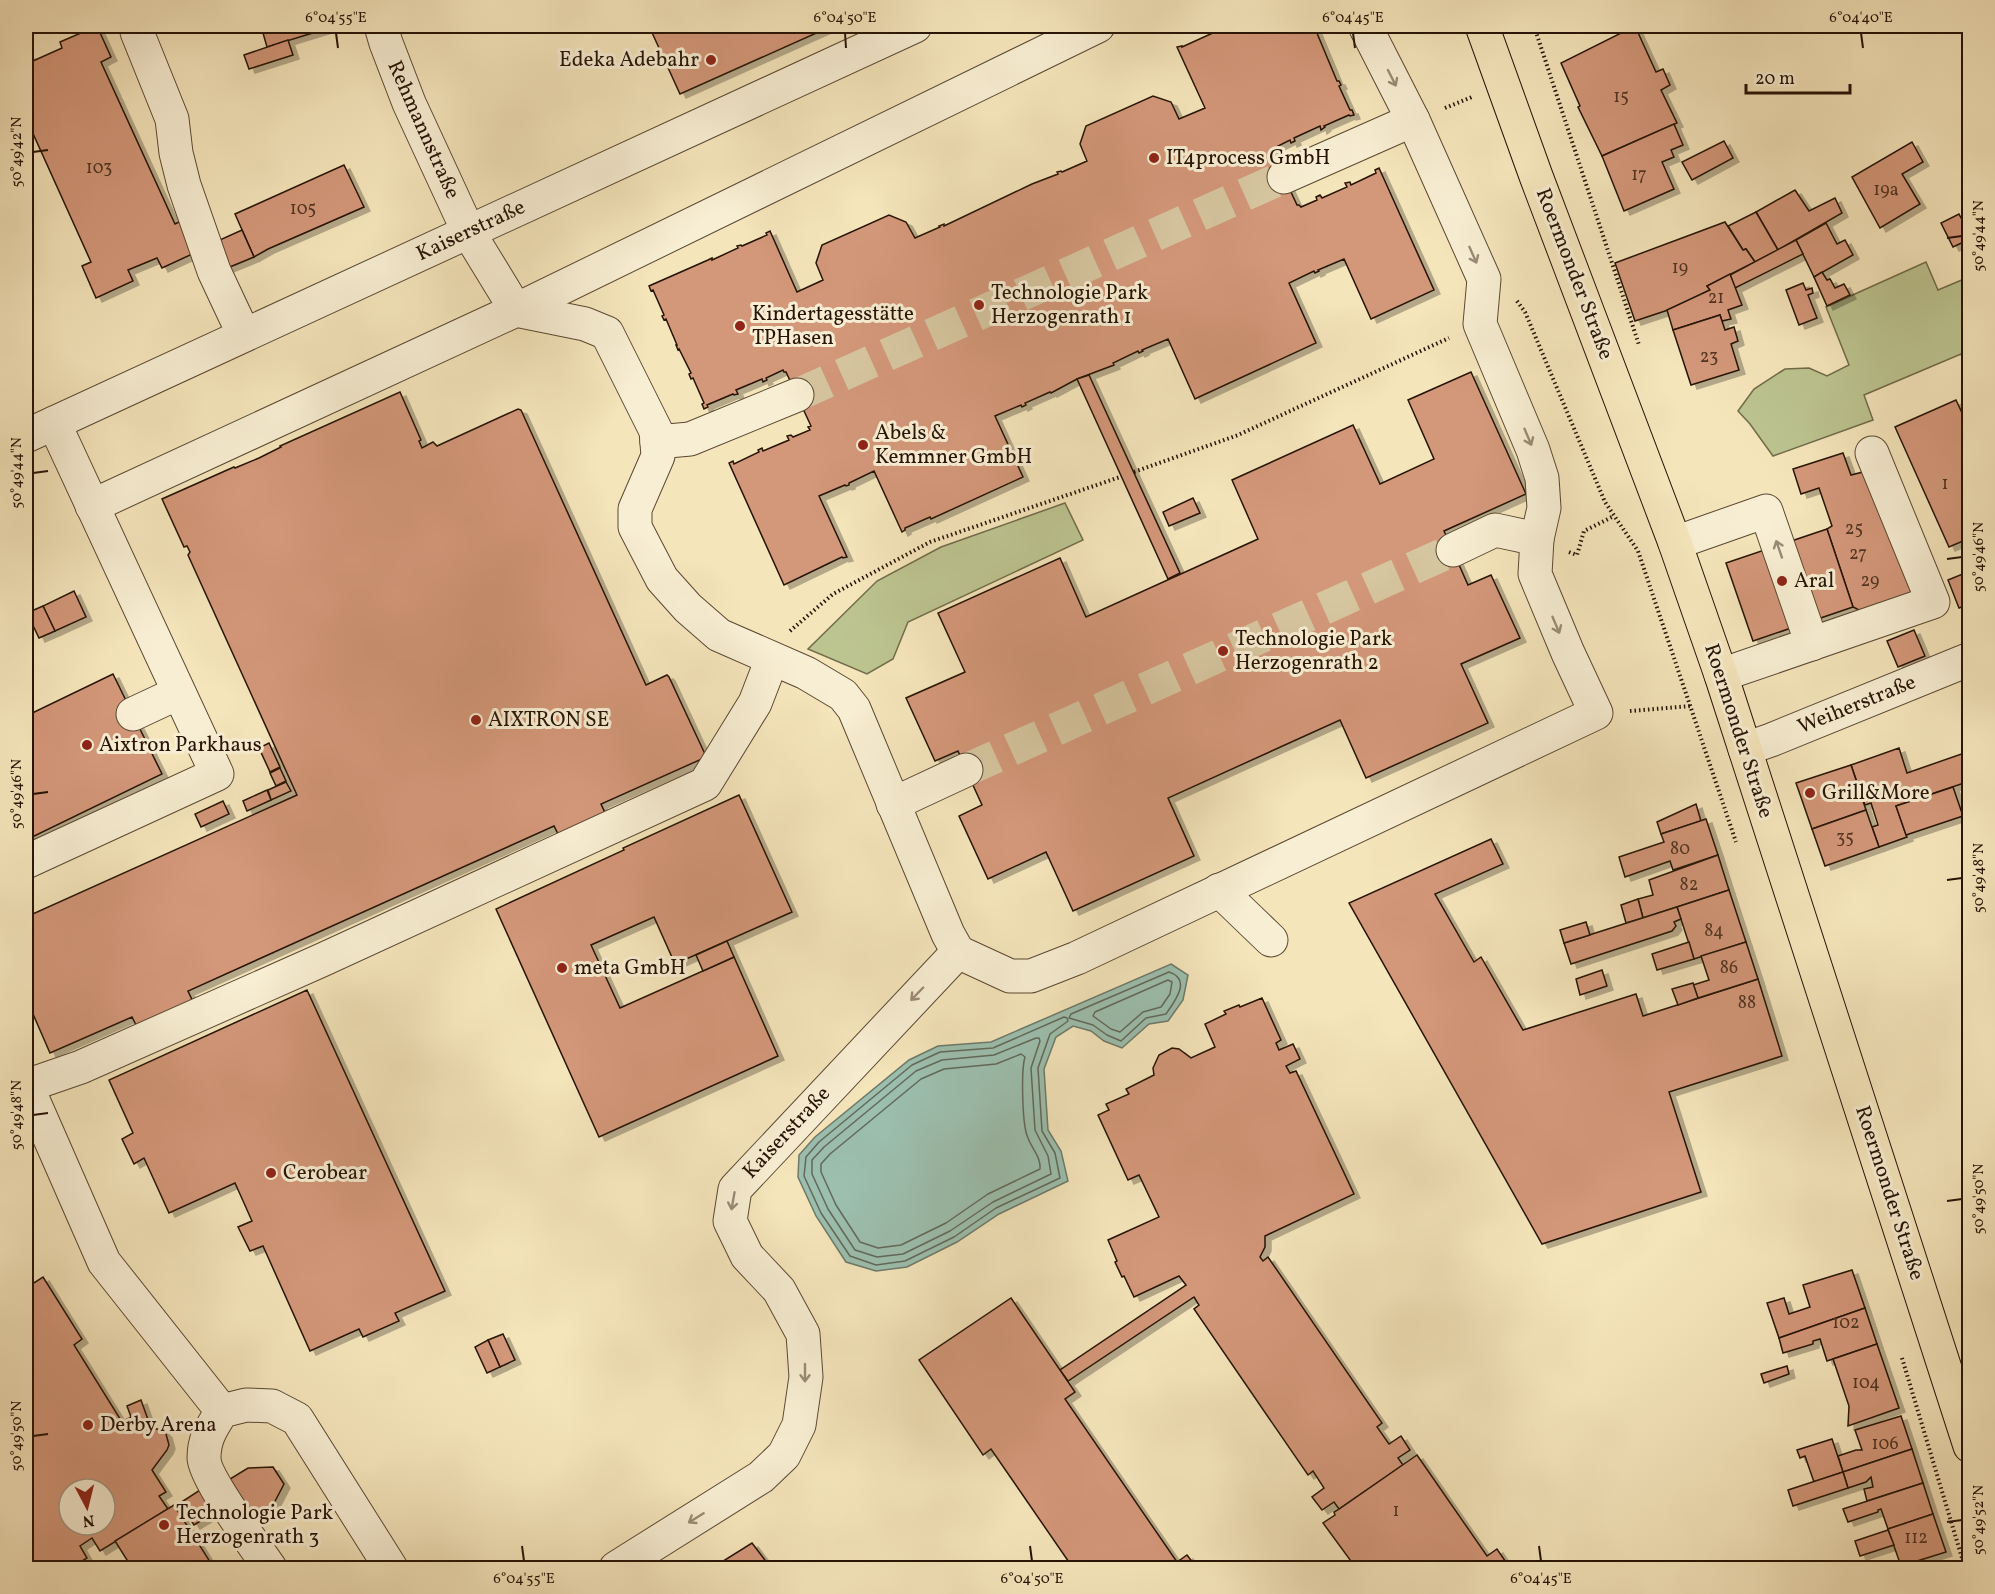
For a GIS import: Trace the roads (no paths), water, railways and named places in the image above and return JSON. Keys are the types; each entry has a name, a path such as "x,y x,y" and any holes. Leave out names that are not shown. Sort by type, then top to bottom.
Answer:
{"main road":[{"name":"Roermonder Straße","path":"1482,26 1675,543 1725,688 1970,1446"}],"street":[{"name":"Rehmannstraße","path":"381,26 409,103 469,232 516,310"},
{"name":"Kaiserstraße","path":"40,430 915,26"},
{"path":"92,506 516,310 1098,26"},
{"path":"516,310 585,324 608,333 656,432 658,456 635,509 635,527 662,579 688,608 719,635 806,673 843,695 854,710 948,934 958,952 1010,976 1031,976 1077,958 1596,713 1535,574 1537,539 1544,508 1542,478 1533,450 1480,324 1485,279 1413,120 1365,26"},
{"path":"137,32 172,119 176,153 184,185 214,271 243,335"},
{"path":"1284,177 1413,120"},
{"path":"657,442 690,439 797,395"},
{"path":"26,862 217,774 92,506 40,430"},
{"path":"1725,688 1812,644 1933,602 1872,453"},
{"path":"1675,543 1766,511 1812,644"},
{"path":"1453,550 1495,530 1537,539"},
{"path":"222,1411 104,1262 26,1085 81,1067 322,960 705,784 755,703 772,659"},
{"name":"Weiherstraße","path":"1745,749 1970,659"},
{"path":"133,714 178,693"},
{"path":"893,804 966,770"},
{"path":"1219,890 1271,940"},
{"name":"Kaiserstraße","path":"616,1569 761,1477 784,1455 799,1425 806,1377 803,1334 779,1290 747,1256 730,1221 735,1189 958,952"},
{"path":"270,1569 214,1485 203,1460 207,1435 222,1411 246,1406 272,1406 297,1419 391,1569"}],"water":[{"path":"1171,964 1188,975 1183,1000 1168,1021 1149,1024 1122,1048 1104,1041 1091,1031 1073,1026 1056,1037 1044,1069 1048,1130 1061,1151 1068,1181 999,1214 957,1242 907,1267 876,1271 846,1262 816,1216 798,1177 799,1155 815,1137 909,1060 938,1046 991,1042"}],"tunnel":[{"path":"797,395 1284,177"},
{"path":"966,770 1453,550"}],"place":[{"name":"Edeka Adebahr","path":"711,60"},
{"name":"IT4process GmbH","path":"1154,158"},
{"name":"Technologie Park Herzogenrath 1","path":"979,305"},
{"name":"Kindertagesstätte TPHasen","path":"740,326"},
{"name":"Abels & Kemmner GmbH","path":"863,445"},
{"name":"Aral","path":"1782,581"},
{"name":"Technologie Park Herzogenrath 2","path":"1223,651"},
{"name":"AIXTRON SE","path":"476,720"},
{"name":"Aixtron Parkhaus","path":"87,745"},
{"name":"Grill&More","path":"1810,793"},
{"name":"meta GmbH","path":"562,968"},
{"name":"Cerobear","path":"271,1173"},
{"name":"Derby Arena","path":"88,1425"},
{"name":"Technologie Park Herzogenrath 3","path":"164,1525"}]}
